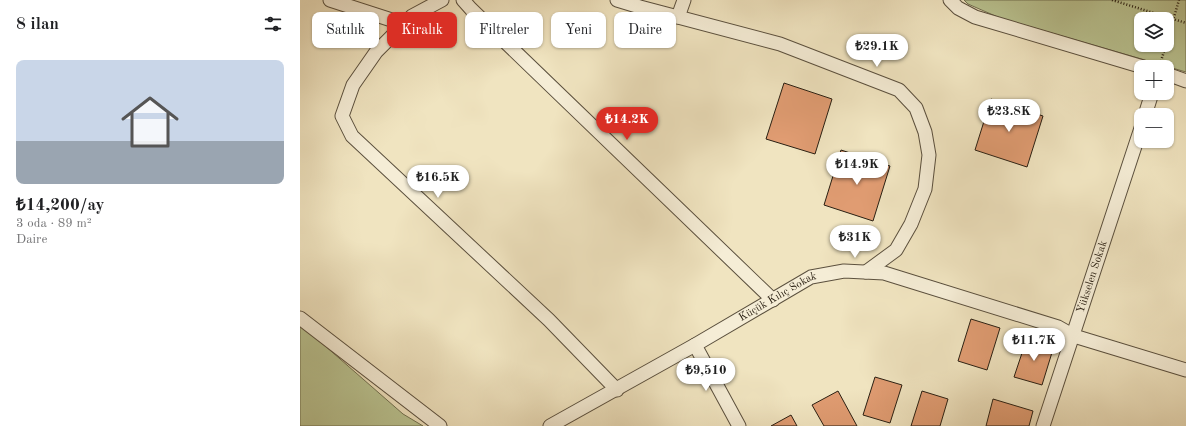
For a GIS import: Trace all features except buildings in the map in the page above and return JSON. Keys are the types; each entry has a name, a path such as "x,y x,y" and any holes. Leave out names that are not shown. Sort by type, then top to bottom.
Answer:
{"street":[{"path":"330,0 387,18"},
{"path":"420,12 442,0"},
{"path":"463,0 773,300"},
{"path":"617,0 780,44 899,90 916,108 925,132 929,155 925,189 911,224 896,250 866,272"},
{"path":"678,17 684,0"},
{"path":"950,0 958,8 975,17 1134,64"},
{"path":"387,41 376,52 353,85 342,116 352,136 549,320 617,390"},
{"path":"1174,77 1186,81"},
{"name":"Yükselen Sokak","path":"1043,426 1074,336 1135,148"},
{"name":"Küçük Kılıç Sokak","path":"550,426 617,390 811,277 844,271 884,273 1058,327 1074,336 1186,370"},
{"path":"300,318 440,426"},
{"path":"695,345 739,426"}],"path":[{"path":"1112,0 1151,12"},
{"path":"1179,0 1174,19 1186,23"}],"green space":[{"path":"964,0 1186,0 1186,72 1174,69 1174,60 1145,60 1000,18 968,4"},
{"path":"300,324 403,414 423,426 300,426"}]}
